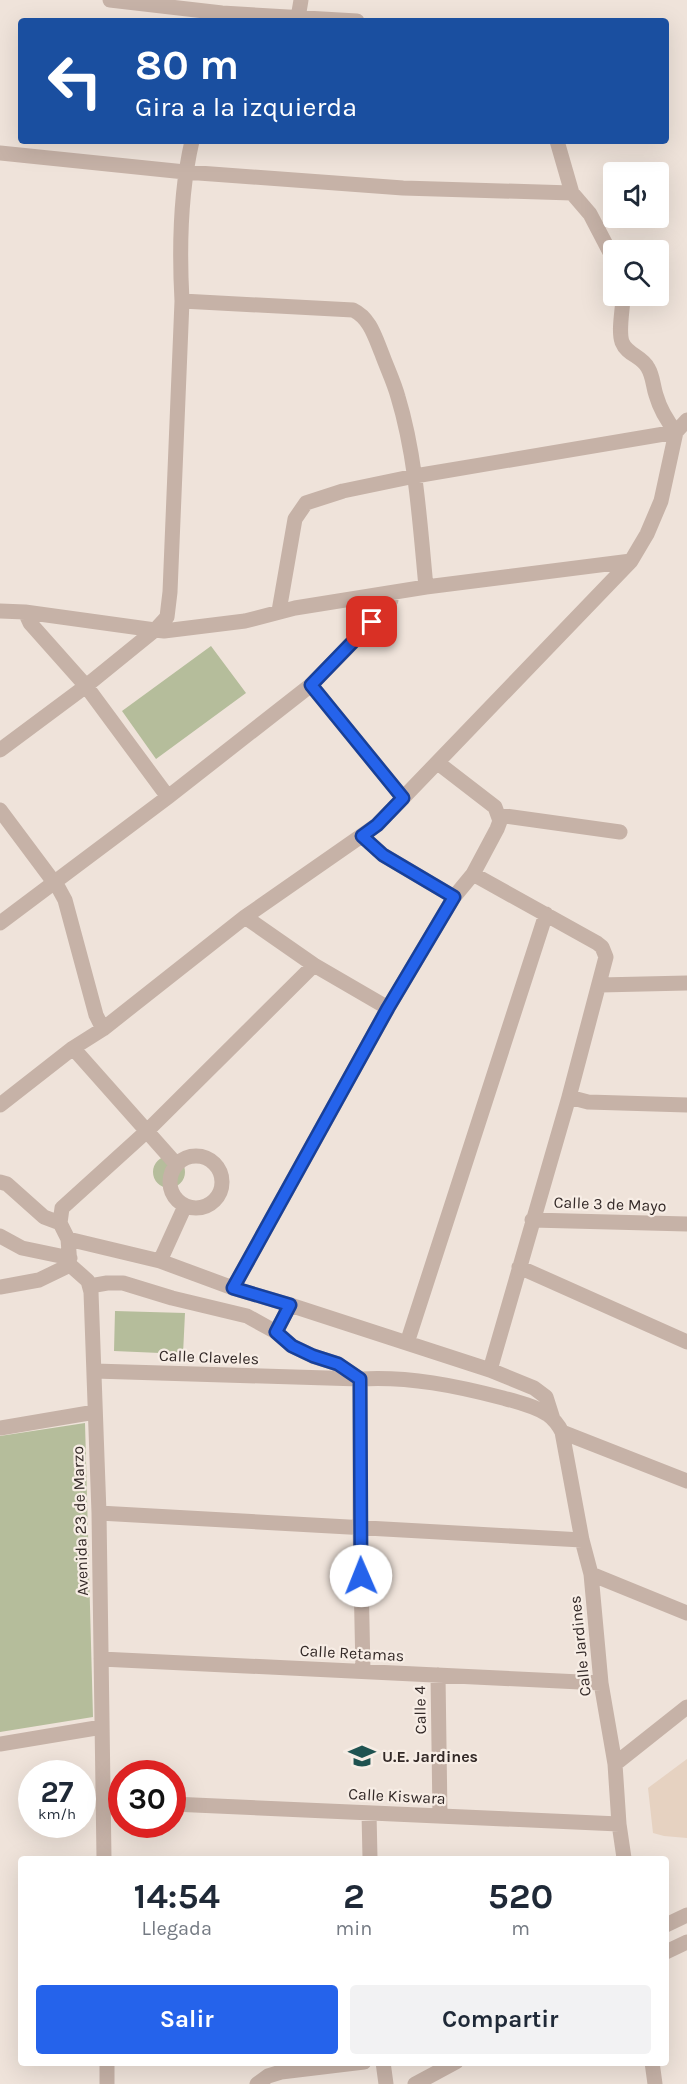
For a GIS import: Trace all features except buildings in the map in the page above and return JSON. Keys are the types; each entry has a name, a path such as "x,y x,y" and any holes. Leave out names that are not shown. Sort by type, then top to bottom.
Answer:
{"street":[{"path":"110,0 221,17 298,18 302,0"},
{"path":"0,750 86,686 155,630 167,617 170,592 182,301 180,256 185,172 191,144"},
{"path":"558,144 572,193 590,214 604,240"},
{"path":"0,153 185,172 403,188 572,193"},
{"path":"182,301 353,310 361,314 368,322 398,397 415,476 426,587"},
{"path":"622,306 620,331 622,342 627,351 647,364 656,397 676,432"},
{"path":"0,1105 73,1048 103,1029 245,917 377,825 631,561 647,534 661,501 676,432 687,420"},
{"path":"279,611 295,519 301,507 310,500 415,476 676,432"},
{"path":"0,611 25,612 164,631 245,621 279,611 426,587 631,561"},
{"path":"0,923 168,797 311,685 388,606 391,593"},
{"path":"25,612 30,623 86,686 168,797"},
{"path":"311,685 403,798"},
{"path":"233,1288 388,1008 454,897 473,874 497,829 500,821 495,807 438,763"},
{"path":"0,810 55,881 64,900 96,1015 103,1029"},
{"path":"498,814 620,832"},
{"path":"362,836 383,855 454,897"},
{"path":"473,874 602,947 606,957 569,1097 490,1370"},
{"path":"407,1343 546,914"},
{"path":"245,917 314,965 388,1008"},
{"path":"70,1262 68,1239 60,1223 62,1208 147,1131 314,965"},
{"path":"600,985 687,983"},
{"path":"73,1048 176,1164"},
{"path":"569,1097 588,1102 687,1105"},
{"path":"191,1155 208,1158 221,1171 222,1190 218,1198 203,1208 185,1206 178,1201 170,1187 170,1179 176,1164 191,1155"},
{"path":"0,1182 7,1184 45,1217 60,1223"},
{"path":"160,1261 185,1206"},
{"name":"Calle 3 de Mayo","path":"532,1220 687,1224"},
{"path":"0,1236 22,1248 70,1262 90,1286 123,1283 247,1317 276,1332 292,1346 338,1364 360,1379 363,1671"},
{"path":"68,1239 160,1261 233,1288 490,1370 534,1388 546,1397 553,1419"},
{"path":"0,1287 39,1280 70,1262"},
{"path":"519,1267 687,1342"},
{"name":"Avenida 23 de Marzo","path":"90,1286 93,1304 99,1514 104,1856"},
{"path":"276,1332 290,1305"},
{"name":"Calle Claveles","path":"94,1371 360,1379 386,1377 463,1387 530,1406 553,1419 562,1432"},
{"path":"0,1428 95,1412"},
{"path":"562,1432 687,1481"},
{"name":"Calle Jardines","path":"562,1432 582,1540 591,1574 601,1683 615,1764 624,1856"},
{"path":"99,1514 582,1540"},
{"path":"591,1574 687,1613"},
{"name":"Calle Retamas","path":"102,1659 601,1683"},
{"name":"Calle 4","path":"438,1675 440,1816"},
{"path":"615,1764 687,1707"},
{"path":"0,1744 102,1727"},
{"path":"103,1801 108,1801"},
{"name":"Calle Kiswara","path":"186,1805 619,1824"},
{"path":"369,1813 370,1856"},
{"path":"669,1924 687,1915"},
{"path":"669,1951 687,1942"},
{"path":"107,2066 107,2084"},
{"path":"257,2084 268,2076 281,2072 331,2066"},
{"path":"384,2066 386,2084"},
{"path":"415,2084 449,2066"},
{"path":"653,2066 655,2084"}],"green space":[{"path":"211,646 246,693 156,759 122,711"},
{"path":"169,1156 180,1161 185,1172 180,1183 169,1188 158,1183 153,1172 158,1161"},
{"path":"115,1311 185,1313 183,1354 114,1351"},
{"path":"85,1423 93,1717 0,1732 0,1436"}],"shaded area":[{"path":"687,1759 687,1838 653,1833 648,1788"}],"place":[{"name":"U.E. Jardines","path":"362,1756"}],"route":[{"path":"361,1576 360,1379 338,1364 292,1346 276,1332 290,1305 233,1288 388,1008 454,897 383,855 362,836 377,825 403,798 311,685 372,622"}]}
